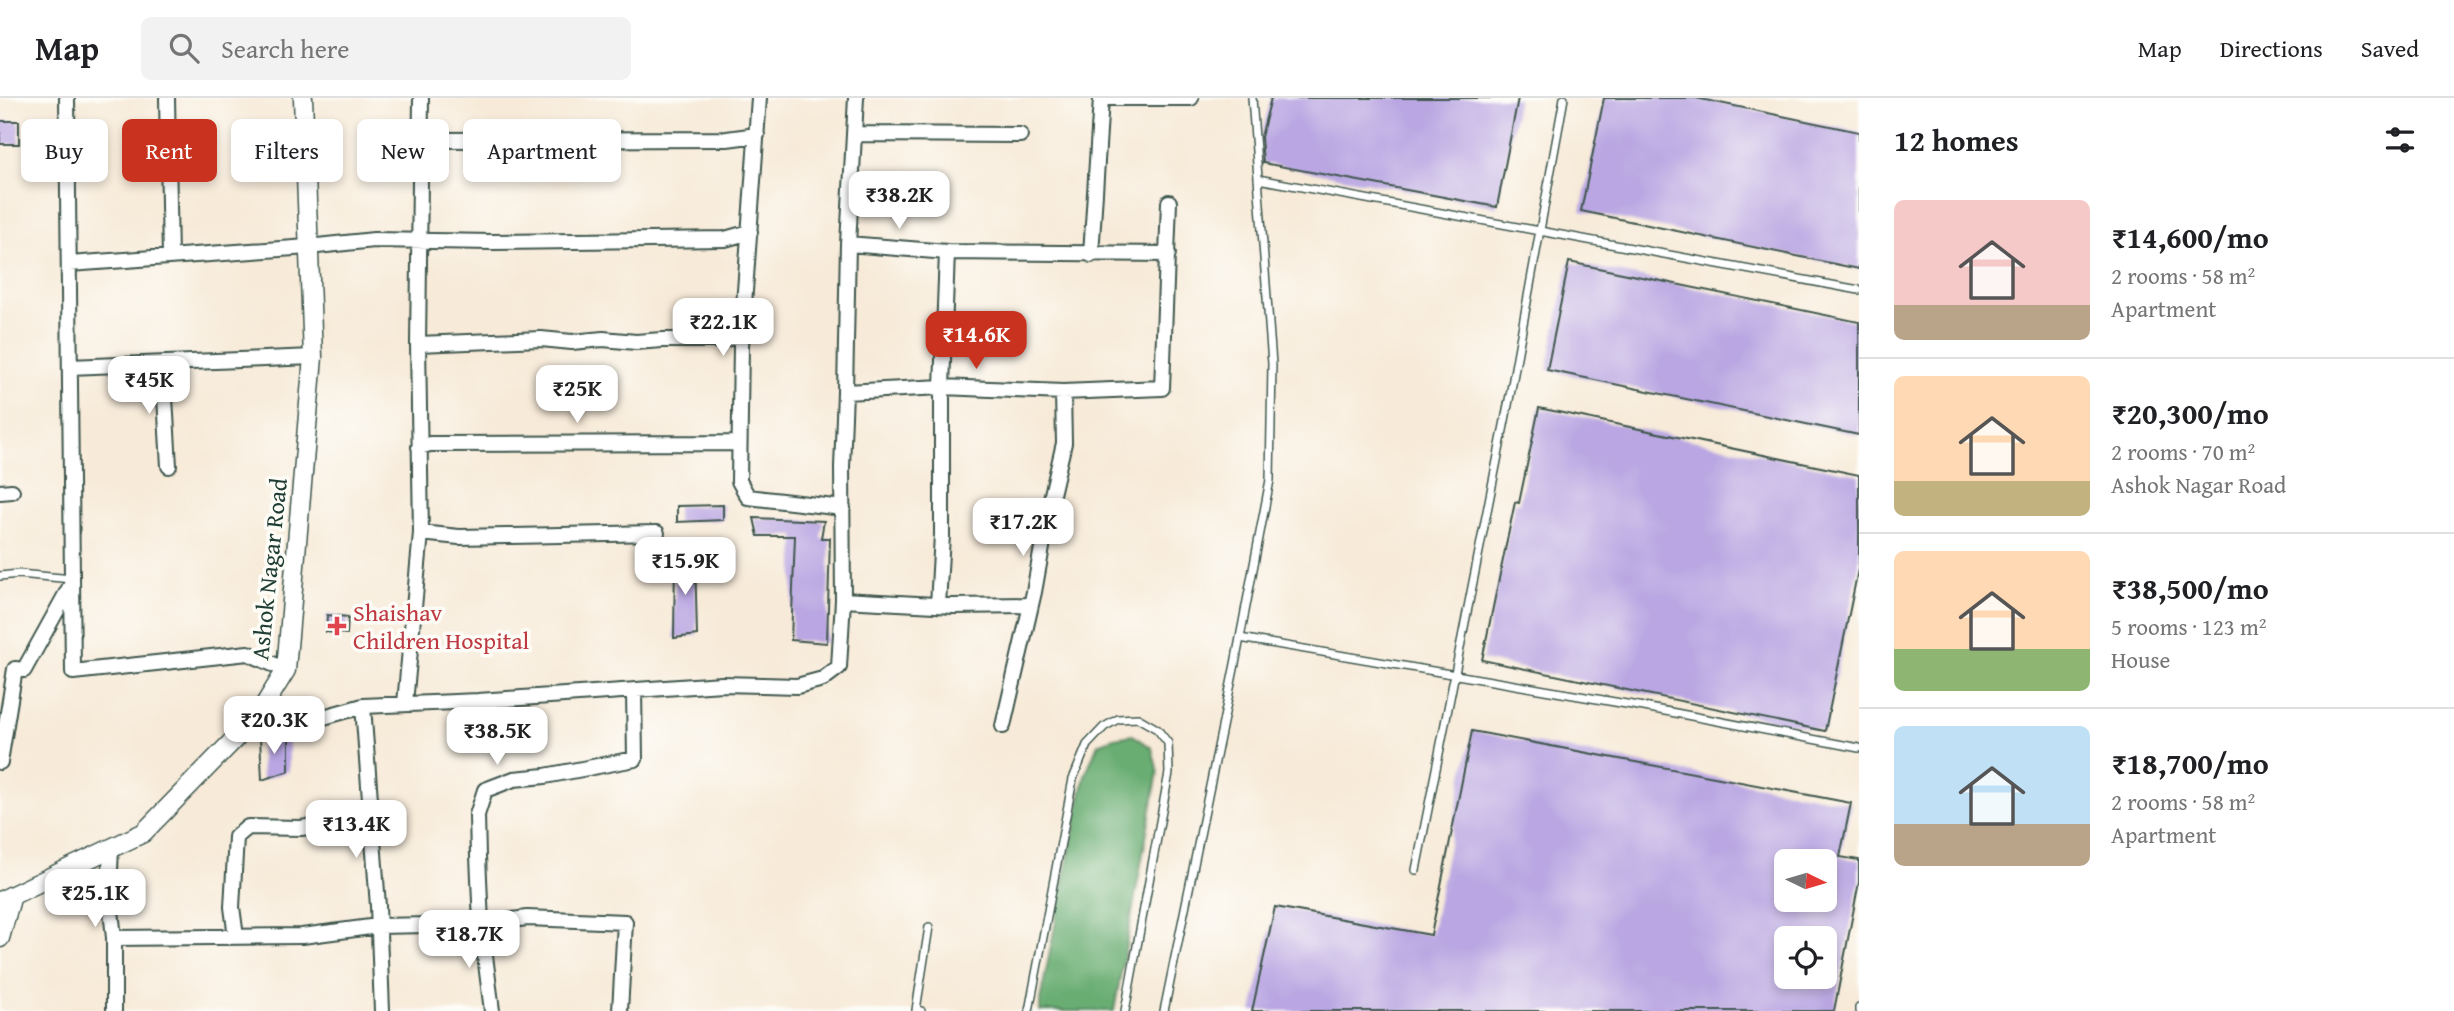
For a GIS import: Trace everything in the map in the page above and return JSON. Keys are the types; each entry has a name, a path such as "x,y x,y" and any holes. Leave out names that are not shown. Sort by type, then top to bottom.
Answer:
{"street":[{"path":"67,98 73,672 248,653 286,670"},
{"path":"166,98 170,257"},
{"name":"Ashok Nagar Road","path":"4,895 143,833 259,714 286,670 313,357 303,98"},
{"path":"420,119 421,98"},
{"path":"759,98 742,336 739,481 748,498 843,508"},
{"path":"268,700 288,714 320,718 363,706 405,703 478,701 722,684 797,686 823,679 839,667 843,600 848,244 856,98"},
{"path":"1091,254 1101,99 1191,98"},
{"path":"854,134 1020,135"},
{"path":"449,140 727,139 757,135"},
{"path":"405,703 421,533 419,182"},
{"path":"845,391 942,387 1063,392 1163,388 1169,202"},
{"path":"69,264 374,240 418,242 725,239 750,232"},
{"path":"848,244 947,252 1168,254"},
{"path":"938,605 942,535 942,387 947,252"},
{"path":"418,344 541,340 572,342 603,339 636,342 720,340 742,336"},
{"path":"70,367 313,357"},
{"path":"163,363 169,466"},
{"path":"1003,726 1065,443 1063,392"},
{"path":"419,447 430,444 739,443"},
{"path":"421,533 459,537 657,533"},
{"path":"0,671 24,670 72,581"},
{"path":"843,600 938,605 1031,605"},
{"path":"0,762 15,669"},
{"path":"492,1011 481,924 477,815 485,790 514,779 635,759 634,691"},
{"path":"363,706 382,1011"},
{"path":"236,937 232,907 236,837 248,827 301,828 370,818"},
{"path":"111,848 109,892 114,938 114,1011"},
{"path":"0,938 4,895"},
{"path":"114,938 302,936 378,926 481,924 527,918 625,922 620,1011"}],"lane":[{"path":"1164,1011 1270,480 1272,364 1252,98"},
{"path":"1416,870 1511,390 1564,98"},
{"path":"1258,178 1859,290"},
{"path":"0,576 19,574 72,581"},
{"path":"1240,638 1859,748"},
{"path":"1029,1011 1073,779 1087,745 1104,727 1118,719 1138,718 1157,729 1168,743 1169,773 1125,1011"},
{"path":"921,1011 916,1010 929,927"}],"green space":[{"path":"1133,735 1152,748 1158,772 1114,1011 1040,1011 1085,775 1098,744"}],"building":[{"path":"1271,98 1518,98 1497,207 1263,163 1261,137"},
{"path":"1604,98 1696,98 1859,132 1859,269 1581,211"},
{"path":"0,121 19,121 19,144 0,144"},
{"path":"1569,262 1859,322 1859,435 1547,370"},
{"path":"1539,408 1859,475 1859,565 1825,731 1482,660 1515,502 1519,503"},
{"path":"723,505 723,520 677,522 677,506"},
{"path":"754,518 824,521 821,538 830,538 827,643 791,640 795,536 758,536"},
{"path":"695,554 697,635 674,638 675,556"},
{"path":"327,615 348,617 347,634 326,632"},
{"path":"1472,731 1851,803 1840,857 1859,860 1859,882 1834,1011 1252,1011 1275,907 1431,935"},
{"path":"260,737 289,738 289,771 262,780"}],"place":[{"name":"Shaishav Children Hospital","path":"337,626"}]}
